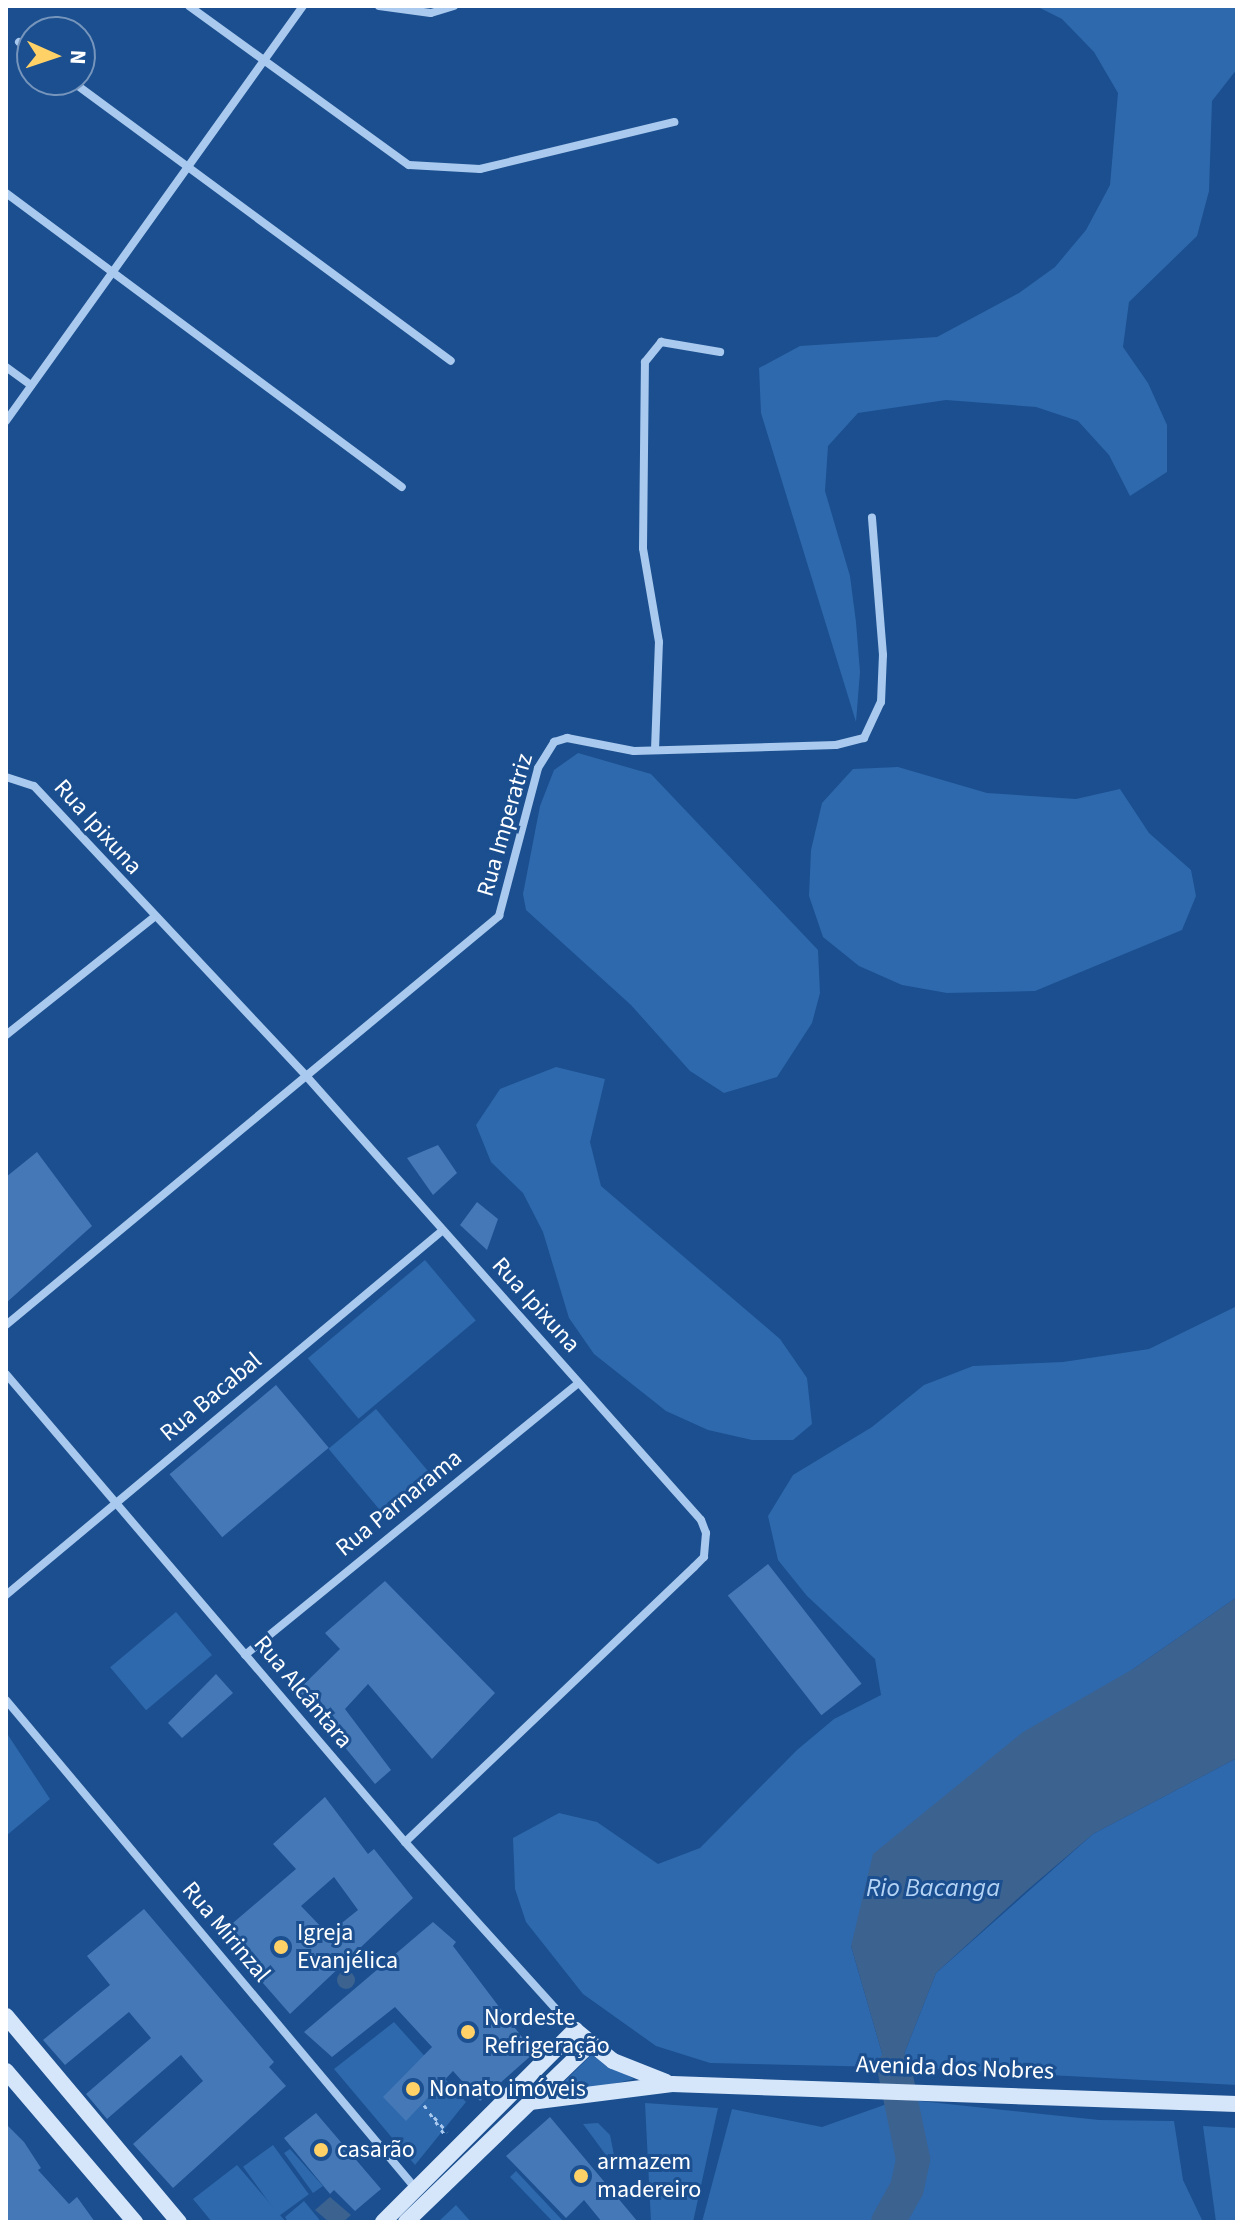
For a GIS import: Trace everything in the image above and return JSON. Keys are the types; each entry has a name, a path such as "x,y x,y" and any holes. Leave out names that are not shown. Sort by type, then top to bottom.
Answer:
{"main road":[{"path":"6,2016 179,2222"},
{"path":"383,2222 575,2030"},
{"name":"Avenida dos Nobres","path":"575,2030 589,2045 628,2069 672,2084"},
{"path":"406,2222 589,2045"},
{"path":"6,2071 135,2222"},
{"name":"Avenida dos Nobres","path":"530,2102 672,2084 869,2088 1237,2104"}],"street":[{"path":"189,6 264,64 409,165 480,169 674,122"},
{"path":"6,421 303,6"},
{"path":"379,6 431,13 454,6"},
{"path":"91,96 451,361"},
{"path":"6,193 402,487"},
{"path":"655,750 659,642 643,548 645,362 661,342 720,352"},
{"path":"6,367 31,385"},
{"name":"Rua Imperatriz","path":"6,1325 308,1078 499,916 538,768 549,745 567,738 655,750 836,745 864,738 881,702 883,655 872,517"},
{"name":"Rua Ipixuna","path":"6,777 34,786 153,918 308,1078 701,1520 706,1533 704,1557 405,1842"},
{"path":"6,1035 153,918"},
{"name":"Rua Bacabal","path":"6,1595 443,1230"},
{"name":"Rua Alcântara","path":"6,1374 405,1842 575,2030"},
{"name":"Rua Parnarama","path":"245,1655 578,1383"},
{"name":"Rua Mirinzal","path":"6,1700 416,2189"}],"path":[{"path":"424,2105 446,2137"},
{"path":"431,2116 452,2139"}],"shaded area":[{"path":"1036,6 1237,6 1237,69 1212,101 1209,191 1197,236 1129,302 1123,347 1148,383 1167,425 1167,472 1130,496 1109,455 1078,421 1036,407 946,400 858,413 828,446 825,491 850,576 860,672 856,722 761,413 759,368 800,346 937,337 1019,293 1055,267 1086,230 1110,185 1118,93 1094,52 1062,19"},
{"path":"578,753 651,774 818,950 820,993 812,1023 777,1077 724,1093 690,1071 631,1005 526,910 523,894 540,806 554,770"},
{"path":"898,767 987,793 1076,799 1120,789 1149,833 1191,870 1196,896 1182,930 1035,991 947,993 902,985 859,966 823,937 809,896 811,850 822,803 853,769"},
{"path":"556,1067 605,1079 590,1142 601,1186 780,1339 807,1378 812,1424 793,1440 752,1440 708,1430 666,1411 594,1354 569,1318 543,1232 523,1193 491,1162 476,1125 500,1089"},
{"path":"425,1260 476,1321 359,1419 308,1358"},
{"path":"1237,1306 1237,1597 1133,1669 851,1946 886,2067 710,2063 656,2046 583,1994 526,1922 515,1889 513,1838 559,1813 597,1822 658,1864 700,1848 797,1750 834,1719 881,1695 875,1659 807,1596 778,1560 768,1516 793,1475 872,1427 924,1385 973,1366 1063,1362 1149,1349"},
{"path":"376,1409 432,1476 384,1515 329,1449"},
{"path":"176,1612 212,1655 146,1710 110,1667"},
{"path":"6,1732 50,1799 6,1836"},
{"path":"1237,1758 1237,2085 899,2067 936,1973 1093,1834"},
{"path":"394,2022 466,2102 415,2165 334,2069"},
{"path":"591,2055 634,2079 547,2099"},
{"path":"901,2099 1099,2120 1174,2121 1183,2180 1203,2222 702,2222 732,2109 822,2127"},
{"path":"645,2103 718,2108 693,2222 651,2222"},
{"path":"598,2123 610,2135 617,2170 583,2124"},
{"path":"1203,2126 1237,2128 1237,2222 1216,2222"},
{"path":"273,2145 309,2194 279,2216 243,2167"},
{"path":"290,2149 323,2186 313,2193 284,2153"},
{"path":"237,2165 286,2222 212,2222 193,2199"},
{"path":"516,2171 564,2222 553,2222 510,2177"},
{"path":"304,2201 321,2222 288,2222 285,2217"},
{"path":"456,2205 471,2222 438,2222"}],"water":[{"name":"Rio Bacanga","path":"1237,1597 1237,1758 1093,1834 1025,1892 936,1973 899,2067 886,2067 851,1946 873,1854 1023,1732 1133,1669"},
{"path":"342,1971 350,1971 355,1980 353,1987 342,1989 337,1984 337,1976"},
{"path":"330,2197 351,2215 343,2222 329,2222 315,2210"}],"building":[{"path":"438,1145 457,1173 433,1195 407,1158"},
{"path":"37,1152 92,1226 6,1303 6,1177"},
{"path":"477,1202 498,1219 487,1250 460,1225"},
{"path":"276,1385 329,1448 222,1537 170,1474"},
{"path":"768,1564 862,1684 821,1715 728,1595"},
{"path":"385,1581 495,1693 432,1759 368,1684 345,1709 391,1770 375,1784 298,1690 340,1649 325,1633"},
{"path":"216,1674 233,1693 182,1738 168,1723"},
{"path":"325,1797 368,1854 374,1849 413,1898 290,2014 220,1934 296,1869 273,1844","holes":["334,1877 358,1910 328,1934 301,1906"]},
{"path":"144,1909 274,2062 269,2067 286,2086 173,2188 133,2144 203,2081 181,2055 107,2119 86,2094 151,2038 129,2012 65,2065 43,2040 110,1985 87,1956"},
{"path":"433,1922 456,1942 453,1946 534,2053 480,2101 453,2071 406,2121 383,2097 432,2047 395,2007 332,2057 304,2032"},
{"name":"casarão","path":"316,2113 381,2189 355,2211 334,2190 330,2194 284,2138"},
{"name":"armazem madereiro","path":"550,2117 638,2222 602,2222 584,2200 566,2218 506,2156"},
{"path":"6,2124 24,2142 41,2168 38,2170 69,2204 77,2197 95,2222 6,2222"}],"waterway":[{"path":"888,2222 907,2188 913,2159 894,2067"}],"place":[{"name":"Igreja Evanjélica","path":"281,1947"},
{"name":"Nordeste Refrigeração","path":"468,2032"},
{"name":"Nonato imóveis","path":"413,2089"},
{"name":"casarão","path":"321,2150"},
{"name":"armazem madereiro","path":"581,2176"}]}
